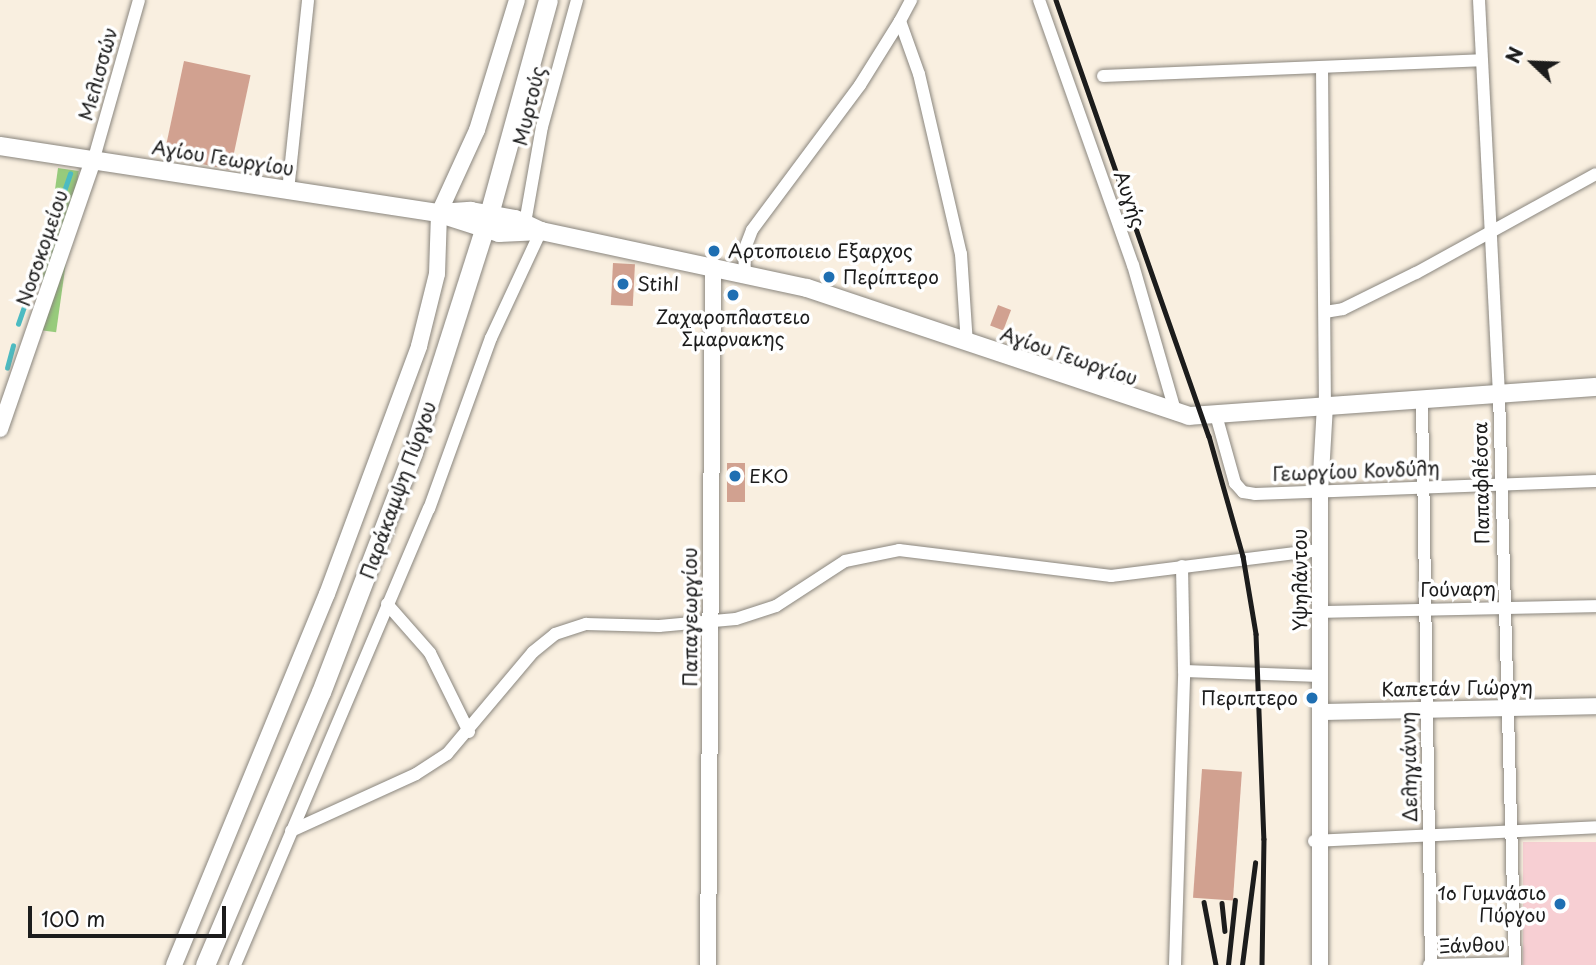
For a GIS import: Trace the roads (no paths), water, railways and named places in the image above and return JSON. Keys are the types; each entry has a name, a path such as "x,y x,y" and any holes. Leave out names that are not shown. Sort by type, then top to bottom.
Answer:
{"highway":[{"name":"Παράκαμψη Πύργου","path":"205,965 387,525 487,222 548,0"}],"main road":[{"name":"Αγίου Γεωργίου","path":"0,146 94,158 439,213 487,222 512,234 533,227 807,288 1176,414 1216,415 1325,404 1596,387"}],"street":[{"name":"Μελισσών","path":"94,158 139,0"},
{"path":"288,191 308,0"},
{"path":"174,965 327,594 419,346 437,274 439,213 488,98 517,0"},
{"name":"Μυρτούς","path":"235,965 429,509 533,227 542,127 577,0"},
{"path":"745,275 744,251 752,230 860,85 911,0"},
{"name":"Αυγής","path":"1039,0 1133,265 1176,414"},
{"name":"Παπαφλέσσα","path":"1479,0 1499,394 1502,608 1514,831 1515,964"},
{"path":"900,21 919,74 961,254 967,344"},
{"path":"1103,76 1481,60"},
{"path":"1322,67 1325,404"},
{"name":"Νοσοκομείου","path":"0,429 94,158"},
{"path":"1325,312 1343,309 1392,285 1490,229 1596,174"},
{"name":"Παπαγεωργίου","path":"708,965 713,269"},
{"name":"Δεληγιάννη","path":"1422,400 1430,965"},
{"name":"Υψηλάντου","path":"1312,965 1320,756 1320,492 1325,404"},
{"name":"Γεωργίου Κονδύλη","path":"1216,415 1235,483 1243,492 1424,489 1596,481"},
{"path":"291,831 416,774 469,732 514,673 555,634 609,622 659,626 711,621 776,606 845,561 899,550 1111,576 1321,550"},
{"path":"1175,965 1184,671 1182,566"},
{"path":"387,604 430,653 469,732"},
{"name":"Γούναρη","path":"1321,612 1596,606"},
{"path":"1184,671 1320,676"},
{"name":"Καπετάν Γιώργη","path":"1320,712 1596,706"},
{"path":"1318,841 1596,827"},
{"name":"Υψηλάντου","path":"1318,841 1320,965"},
{"name":"Ξάνθου","path":"1430,965 1515,964"}],"waterway":[{"path":"18,324 70,174"},
{"path":"7,368 13,346"}],"railway":[{"path":"1056,0 1209,436 1243,556 1256,634 1264,839 1262,965"},
{"path":"1242,965 1255,863"},
{"path":"1228,965 1235,900"},
{"path":"1204,902 1216,965"},
{"path":"1222,903 1225,931"}],"place":[{"name":"Αρτοποιειο Εξαρχος","path":"714,251"},
{"name":"Περίπτερο","path":"829,277"},
{"name":"Stihl","path":"623,284"},
{"name":"Ζαχαροπλαστειο Σμαρνακης","path":"733,295"},
{"name":"EKO","path":"735,476"},
{"name":"Περιπτερο","path":"1312,698"},
{"name":"1ο Γυμνάσιο Πύργου","path":"1560,904"}]}
